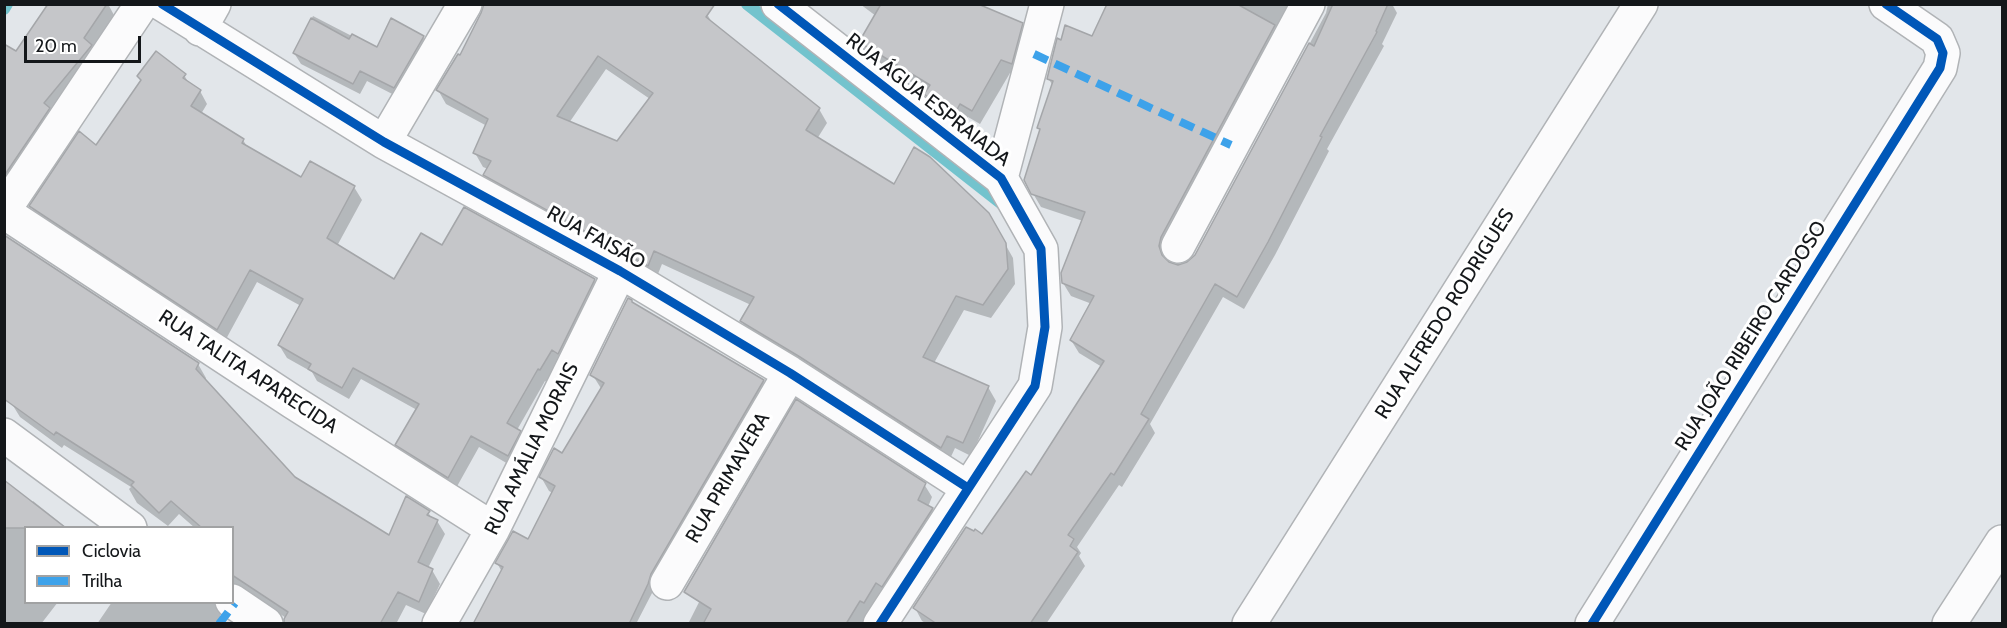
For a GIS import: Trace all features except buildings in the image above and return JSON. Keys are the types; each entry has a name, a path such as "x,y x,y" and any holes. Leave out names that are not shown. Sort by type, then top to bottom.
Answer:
{"street":[{"path":"4,211 142,4"},
{"name":"RUA FAISÃO","path":"162,4 207,17 384,142 620,271 790,373 968,488"},
{"path":"384,142 465,4"},
{"name":"RUA ÁGUA ESPRAIADA","path":"778,4 1001,178 1041,249 1045,327 1035,386 880,624"},
{"path":"1001,178 1047,4"},
{"path":"1178,246 1308,4"},
{"name":"RUA ALFREDO RODRIGUES","path":"1249,624 1641,4"},
{"name":"RUA JOÃO RIBEIRO CARDOSO","path":"1592,624 1940,68 1943,53 1937,39 1886,4"},
{"name":"RUA TALITA APARECIDA","path":"4,211 283,396 493,529"},
{"name":"RUA AMÁLIA MORAIS","path":"439,624 493,529 620,271"},
{"name":"RUA PRIMAVERA","path":"667,583 790,373"},
{"path":"4,435 127,526"},
{"path":"1949,624 2002,542"},
{"path":"229,609 266,624"}],"waterway":[{"path":"4,9 7,4"},
{"path":"747,4 1002,204"}],"marked path":[{"path":"1034,54 1231,145"},
{"path":"219,624 235,603"}],"cycle path":[{"path":"162,4 384,142 620,271 790,373 968,488"},
{"path":"778,4 1001,178 1041,249 1045,327 1035,386 880,624"},
{"path":"1592,624 1940,68 1943,53 1937,39 1886,4"}]}
